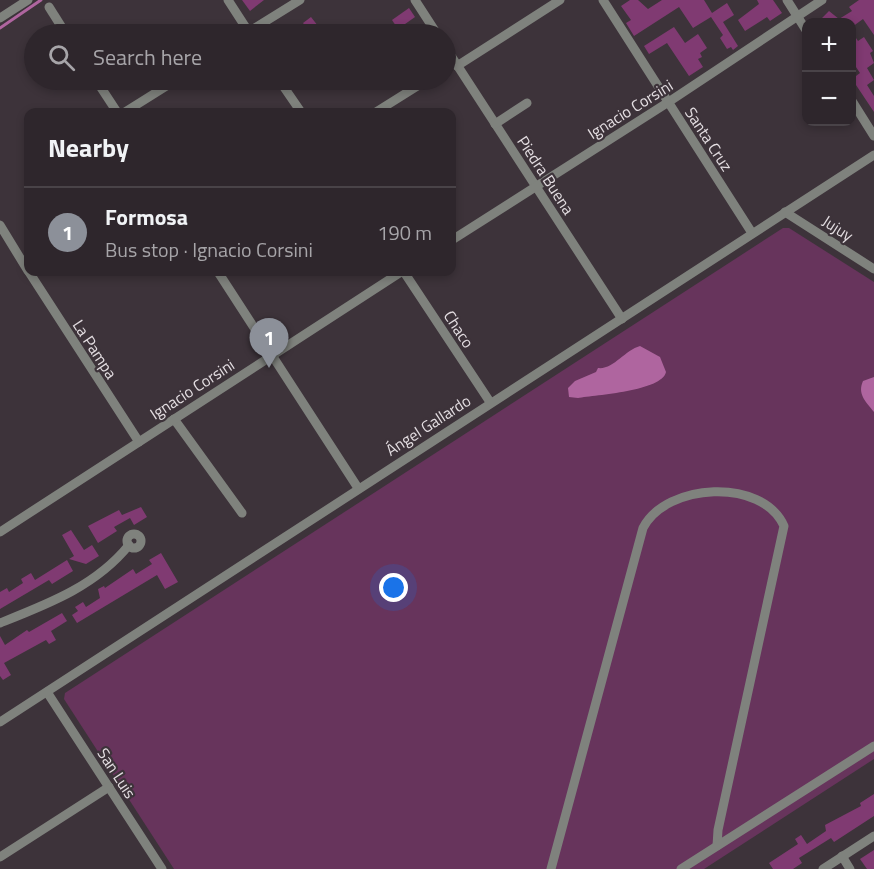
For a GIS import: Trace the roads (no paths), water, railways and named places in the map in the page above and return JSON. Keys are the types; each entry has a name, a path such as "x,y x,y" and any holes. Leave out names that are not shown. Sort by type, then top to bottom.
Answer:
{"street":[{"path":"0,18 28,0"},
{"path":"228,0 242,24"},
{"path":"263,24 300,0"},
{"path":"415,0 431,24"},
{"path":"456,63 560,0"},
{"name":"Santa Cruz","path":"603,0 752,233"},
{"path":"787,0 802,22"},
{"name":"Ignacio Corsini","path":"456,237 668,103 822,0"},
{"path":"49,7 60,24"},
{"name":"Piedra Buena","path":"456,63 622,319"},
{"path":"103,90 114,108"},
{"path":"131,108 160,90"},
{"path":"286,90 298,108"},
{"path":"382,108 411,90"},
{"path":"495,124 527,102"},
{"path":"856,107 874,136"},
{"name":"Ángel Gallardo","path":"0,722 874,155"},
{"name":"Jujuy","path":"785,212 874,269"},
{"name":"La Pampa","path":"0,225 24,263"},
{"name":"La Pampa","path":"32,276 139,442"},
{"path":"221,276 358,488"},
{"name":"Ignacio Corsini","path":"3,530 272,354 397,276"},
{"name":"Chaco","path":"406,276 490,402"},
{"path":"174,419 242,513"},
{"path":"551,869 643,528 649,516 659,508 711,490 727,491 763,504 784,526 718,830 717,846"},
{"path":"0,519 3,530"},
{"path":"0,623 90,582 116,561 129,545"},
{"name":"San Luis","path":"47,692 162,869"},
{"path":"681,869 874,746"},
{"path":"0,858 108,788"},
{"path":"822,869 874,836"},
{"path":"842,856 850,869"}],"waterway":[{"path":"0,28 41,0"}],"place":[{"name":"Formosa","path":"269,368"}]}
